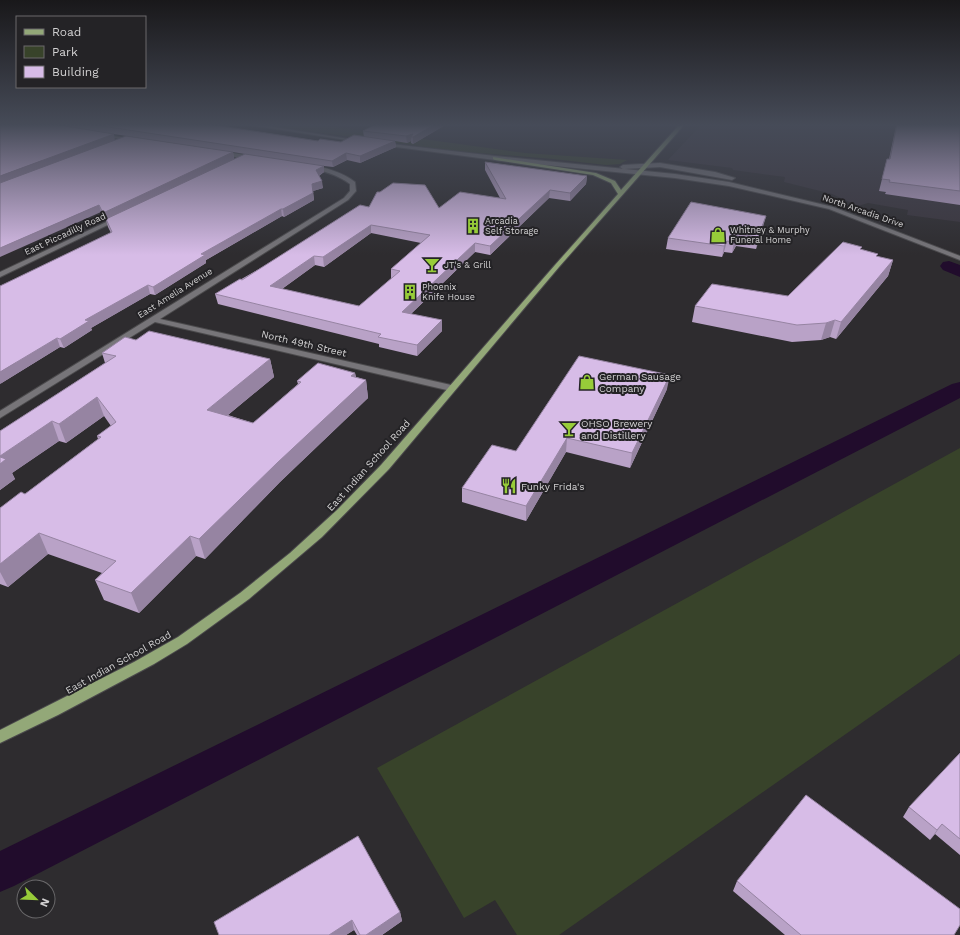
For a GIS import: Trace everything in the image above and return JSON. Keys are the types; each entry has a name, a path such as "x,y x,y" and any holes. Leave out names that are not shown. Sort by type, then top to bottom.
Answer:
{"main road":[{"path":"555,168 594,174 613,182 620,193"},
{"name":"East Indian School Road","path":"0,737 24,726 155,657 192,635 244,597 306,547 358,496 643,168"}],"street":[{"name":"East Amelia Avenue","path":"0,415 346,199 353,191 353,184 343,176 333,171 313,168"},
{"name":"North Arcadia Drive","path":"581,168 638,174 675,176 729,184 831,208 960,258"},
{"path":"648,168 653,170 749,183 796,194 831,208"},
{"name":"East Piccadilly Road","path":"0,275 124,216"},
{"name":"North 49th Street","path":"152,319 452,388"}],"shaded area":[{"path":"729,168 960,168 960,222 907,215 908,210 868,203 858,206 832,194 784,182 785,177 733,170"}],"green space":[{"path":"960,448 960,654 559,935 517,935 495,900 464,918 377,768"}],"building":[{"path":"0,168 23,168 0,176"},
{"path":"41,168 200,168 103,213 99,205 0,248 0,183"},
{"path":"216,168 321,168 316,170 322,181 312,184 313,193 281,209 201,254 205,255 153,287 148,285 85,320 89,321 0,372 0,286 112,232 106,219"},
{"path":"488,168 526,168 587,176 570,193 550,190 490,246 475,243 402,312 442,320 417,345 378,337 381,334 215,294 240,279 242,280 360,205 369,207 377,192 380,192 393,183 425,185 439,208 460,192 506,199","holes":["371,225 430,235 391,269 400,271 359,306 270,286 314,256 323,257"]},
{"path":"885,168 960,168 960,191 889,182 890,180 882,179"},
{"name":"Whitney & Murphy Funeral Home","path":"691,202 766,216 758,237 738,234 734,242 727,241 724,246 668,238"},
{"path":"843,242 862,247 860,249 878,254 876,256 893,260 841,322 835,320 826,323 797,325 695,306 712,284 788,296"},
{"path":"149,331 270,359 207,410 253,423 301,382 297,381 318,363 355,373 351,376 366,380 277,463 199,539 190,536 131,593 95,580 116,561 39,533 0,564 0,508 21,492 25,494 101,437 97,436 116,422 97,397 59,424 52,421 0,456 0,431 116,356 102,353 125,337 136,340"},
{"path":"579,356 670,375 632,453 567,438 526,506 462,488 492,445 516,451"},
{"path":"0,457 6,459 0,464"},
{"path":"960,753 960,839 942,824 937,830 909,807"},
{"path":"806,795 960,909 960,925 954,935 801,935 737,881"},
{"path":"358,836 400,912 366,935 360,935 352,920 329,935 219,935 214,922"}],"waterway":[{"path":"949,266 960,272"},
{"path":"0,872 960,389"}],"place":[{"name":"Arcadia Self Storage","path":"473,226"},
{"name":"Whitney & Murphy Funeral Home","path":"718,235"},
{"name":"JT's & Grill","path":"432,265"},
{"name":"Phoenix Knife House","path":"410,292"},
{"name":"German Sausage Company","path":"587,382"},
{"name":"OHSO Brewery and Distillery","path":"569,429"},
{"name":"Funky Frida's","path":"509,486"}]}
